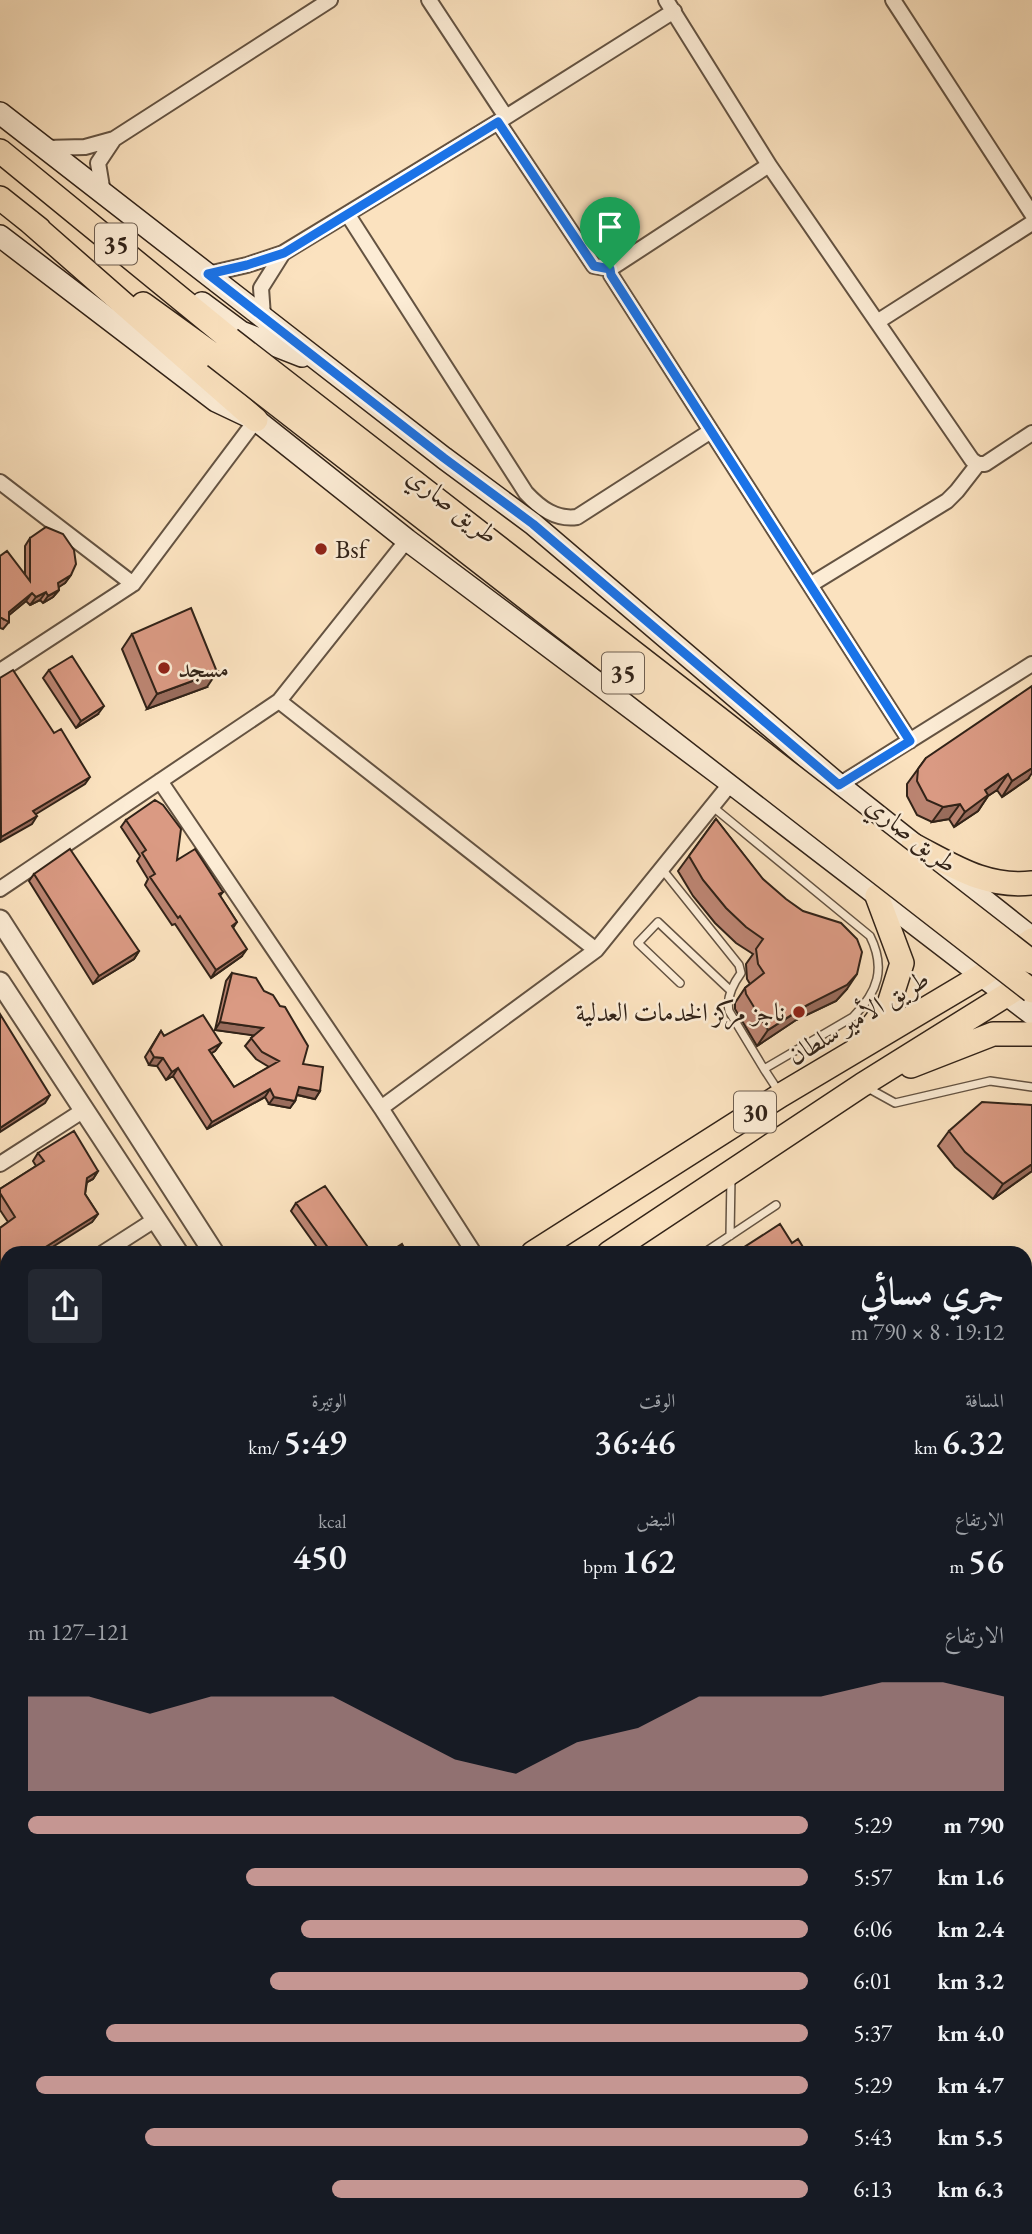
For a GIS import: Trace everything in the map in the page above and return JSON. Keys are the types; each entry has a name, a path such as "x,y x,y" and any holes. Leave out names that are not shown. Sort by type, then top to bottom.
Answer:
{"main road":[{"path":"0,113 533,524 839,785 1032,939"},
{"path":"0,150 241,332 324,364"},
{"name":"طريق صاري","path":"0,150 223,347 1032,991"},
{"name":"طريق صاري","path":"0,198 29,221 223,347 1032,962"},
{"path":"29,221 256,421 408,540 1032,1014"},
{"path":"0,236 216,401 256,421"},
{"path":"877,895 953,938 962,939 974,932 978,921 973,911 913,845"},
{"path":"913,845 983,880 1018,885 1032,883"},
{"path":"852,1053 888,1004 902,963 877,895"},
{"name":"طريق الأمير سلطان","path":"544,1246 781,1095 981,976 1032,939"},
{"name":"30","path":"619,1246 862,1085 1032,979"},
{"path":"862,1085 993,1034 1032,1034"}],"street":[{"path":"45,148 85,147 114,139 330,0"},
{"path":"429,0 594,266 610,269 769,165"},
{"path":"893,0 1032,214"},
{"path":"208,274 284,253 502,119 670,6 769,165 972,460 985,464 1032,433"},
{"path":"103,193 98,163 114,139"},
{"path":"348,215 526,493 546,511 563,517 577,517 711,431"},
{"path":"877,322 1032,223"},
{"path":"263,316 261,288 284,253"},
{"path":"610,269 611,275 910,741"},
{"path":"0,671 133,584 256,421"},
{"path":"810,585 947,501 978,464"},
{"path":"0,482 133,584"},
{"path":"0,889 279,701 408,540"},
{"path":"839,785 1032,664"},
{"path":"279,701 596,950"},
{"path":"160,781 381,1108 470,1246"},
{"path":"381,1108 596,950 731,783"},
{"path":"0,920 209,1246"},
{"path":"0,982 173,1246"},
{"path":"0,1164 84,1110"},
{"path":"130,1180 156,1163"},
{"path":"114,1246 156,1219"}],"lane":[{"path":"713,807 870,936 877,951 879,969 875,988 865,1005 853,1017 764,1069"},
{"path":"662,869 739,965 741,972 733,984 727,1004 729,1012 781,1095"},
{"path":"680,983 638,943 658,922 731,991"},
{"path":"862,1085 895,1103 990,1081 1032,1087"},
{"path":"730,1236 731,1171"},
{"path":"715,1246 776,1205"}],"building":[{"path":"46,527 63,534 74,550 76,564 71,575 58,583 59,590 48,596 46,592 36,597 32,593 9,612 9,622 0,617 0,556 7,551 30,581 30,538"},
{"name":"مسجد","path":"191,608 217,672 157,694 132,634"},
{"path":"72,656 104,706 81,721 49,670"},
{"path":"13,670 54,733 61,729 90,777 33,811 37,816 1,837 0,678"},
{"path":"1032,686 1032,768 1012,781 1008,774 985,790 988,795 965,812 960,804 943,807 927,800 917,781 918,769 926,758"},
{"path":"155,800 163,805 181,829 177,860 195,849 223,892 219,894 237,922 232,926 247,949 216,970 150,877 155,874 142,853 146,850 126,820"},
{"path":"716,819 763,879 803,911 841,923 857,939 862,952 857,974 847,985 807,1005 768,1030 745,988 764,973 758,964 756,949 763,939 726,908 703,880 689,856"},
{"path":"70,849 139,951 99,976 34,874"},
{"path":"232,973 256,978 264,991 273,995 280,1006 285,1007 308,1046 303,1064 323,1067 320,1091 299,1087 295,1101 274,1097 270,1089 212,1122 178,1068 172,1072 163,1058 154,1057 150,1050 161,1031 164,1036 203,1015 221,1043 209,1050 234,1087 279,1061 262,1052 251,1038 263,1028 220,1022"},
{"path":"0,1014 50,1095 0,1128"},
{"path":"982,1102 1032,1105 1032,1164 1003,1184 965,1152 949,1131"},
{"path":"74,1131 98,1171 87,1178 85,1194 98,1214 47,1246 0,1246 0,1228 15,1217 0,1189 44,1161 38,1153"},
{"path":"325,1186 367,1246 327,1246 296,1203"},
{"path":"780,1224 792,1243 798,1239 802,1246 746,1246"}],"place":[{"name":"Bsf","path":"321,549"},
{"name":"مسجد","path":"164,668"},
{"name":"ناجز مركز الخدمات العدلية","path":"799,1012"}],"route":[{"path":"498,122 594,266 610,269 611,275 910,741 839,785 533,524 208,274 284,253 498,122"}]}
